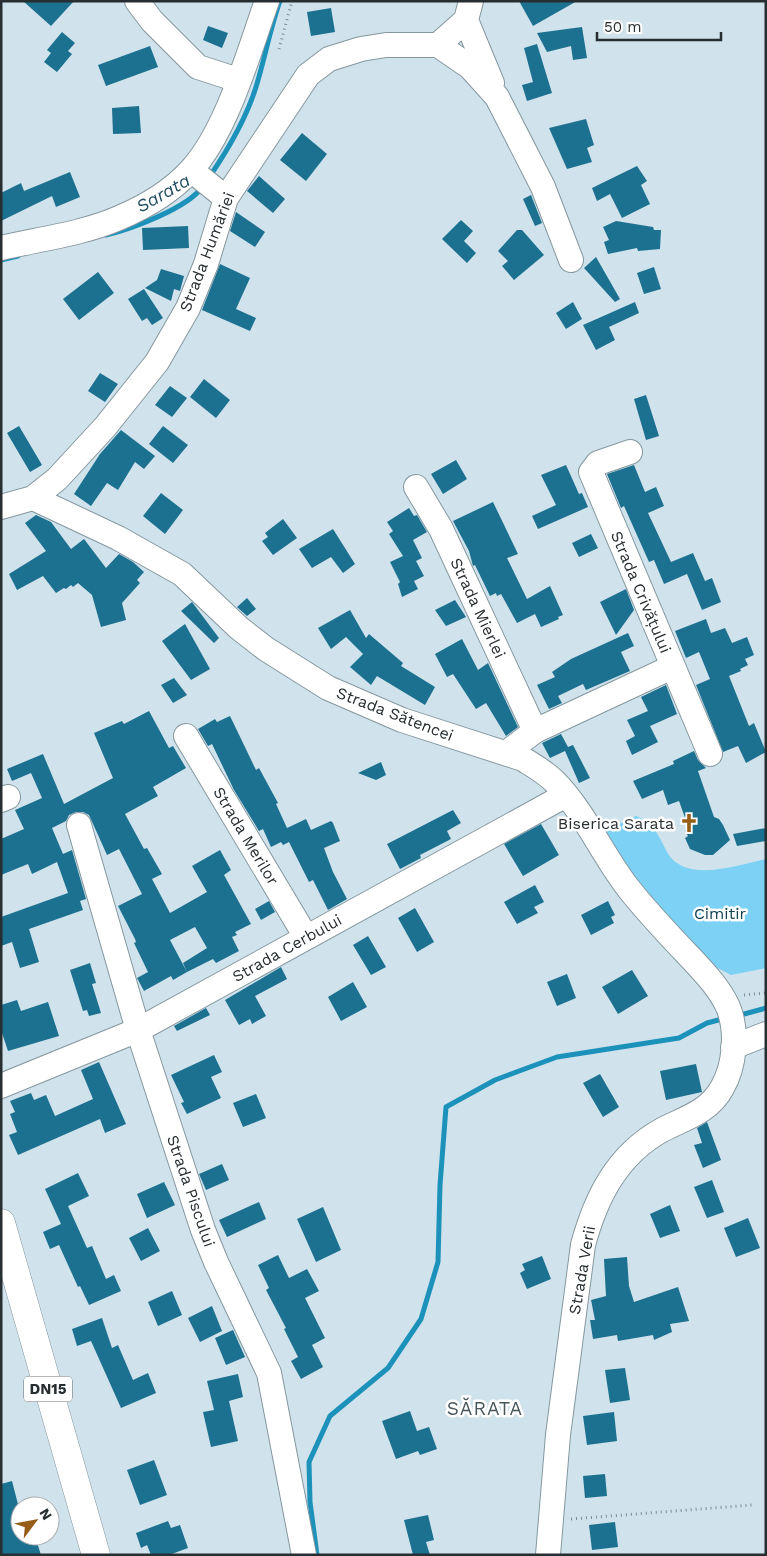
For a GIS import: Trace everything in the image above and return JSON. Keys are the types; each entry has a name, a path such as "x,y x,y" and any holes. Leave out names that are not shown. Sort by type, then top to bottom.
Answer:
{"main road":[{"name":"DN15","path":"1,1223 96,1555"}],"street":[{"path":"137,1 152,21 198,66 238,80"},
{"path":"1,248 79,232 118,219 152,203 195,172 217,130 238,80 267,1"},
{"path":"468,10 438,45 470,66 497,97"},
{"path":"468,10 497,97 543,187 571,260"},
{"name":"Strada Humăriei","path":"1,506 33,498 74,463 131,397 157,362 188,308 206,264 226,198 308,75 329,59 361,49 386,45 438,45"},
{"path":"195,172 226,198"},
{"name":"Strada Crivățului","path":"630,452 598,463 591,472 710,754"},
{"name":"Strada Mierlei","path":"416,487 441,529 535,731"},
{"name":"Strada Sătencei","path":"33,498 118,538 182,574 239,628 266,649 328,688 402,720 506,753"},
{"path":"506,753 535,731 672,667"},
{"name":"Strada Merilor","path":"186,736 306,937"},
{"path":"506,753 523,759 539,768 566,795 625,883 716,987 732,1028 766,1034"},
{"name":"Strada Cerbului","path":"1,1086 138,1030 566,795"},
{"name":"Strada Piscului","path":"79,825 138,1030 203,1230 216,1262 270,1373 304,1555"},
{"name":"Strada Verii","path":"548,1555 558,1434 583,1244 596,1201 606,1184 643,1143 713,1102 723,1087 730,1068 732,1028"}],"path":[{"path":"279,49 292,1"},
{"path":"551,1520 752,1505"}],"green space":[{"name":"Cimitir","path":"636,816 651,826 674,861 685,867 697,870 711,870 766,859 766,968 731,975 710,964 639,891 602,832"}],"building":[{"path":"23,1 74,1 51,26"},
{"path":"519,1 577,1 533,26"},
{"path":"331,8 335,32 311,36 307,12"},
{"path":"208,26 228,33 222,48 203,40"},
{"path":"582,27 587,58 573,60 571,46 547,52 537,33"},
{"path":"62,32 75,43 68,51 72,54 57,72 44,62 51,53 47,50"},
{"path":"537,44 552,93 527,101 522,85 533,82 524,48"},
{"path":"150,46 158,67 106,86 98,65"},
{"path":"139,106 141,133 113,134 112,108"},
{"path":"586,119 594,145 587,148 592,162 567,169 549,128"},
{"path":"302,133 327,154 306,181 280,160"},
{"path":"637,166 647,181 641,185 650,204 622,218 610,194 597,201 592,188"},
{"path":"70,172 80,197 56,207 52,196 1,221 1,193 21,183 24,191"},
{"path":"259,176 285,199 273,213 247,191"},
{"path":"531,195 542,223 535,226 523,199"},
{"path":"236,212 265,232 255,247 230,231"},
{"path":"461,220 473,231 464,241 476,253 467,263 442,239"},
{"path":"616,221 661,230 660,249 638,251 637,248 608,254 604,242 609,240 603,227"},
{"path":"188,226 189,248 143,250 142,228"},
{"path":"517,230 522,230 544,255 514,280 502,266 508,261 498,251"},
{"path":"596,257 620,299 615,302 584,268"},
{"path":"220,264 250,278 236,309 256,318 250,331 202,310"},
{"path":"654,267 661,289 644,294 637,273"},
{"path":"161,269 184,276 180,291 174,289 171,301 145,288 157,280"},
{"path":"98,272 114,293 79,320 63,299"},
{"path":"144,289 163,318 152,325 147,318 142,321 128,299"},
{"path":"573,302 582,319 566,329 556,313"},
{"path":"635,302 639,313 609,327 615,340 596,350 583,325"},
{"path":"100,373 118,384 105,402 88,391"},
{"path":"204,379 230,400 216,418 190,397"},
{"path":"170,386 187,398 172,417 155,405"},
{"path":"646,395 659,436 646,440 634,399"},
{"path":"19,426 42,465 30,472 7,433"},
{"path":"163,426 188,445 173,463 149,444"},
{"path":"121,430 155,456 144,469 135,462 118,490 107,483 91,506 74,494 100,454"},
{"path":"456,460 467,479 443,494 431,474"},
{"path":"566,465 579,494 582,493 588,507 538,529 532,516 556,505 541,475"},
{"path":"634,465 645,492 656,487 664,506 648,513 671,562 693,553 705,581 712,578 721,602 702,610 687,574 664,584 654,560 649,562 624,506 621,508 607,474"},
{"path":"161,493 183,510 165,534 143,516"},
{"path":"493,502 518,554 507,558 527,599 550,586 563,615 558,617 559,619 541,627 535,614 517,623 501,594 497,596 496,593 490,596 475,565 473,566 469,551 453,521"},
{"path":"409,508 414,516 417,515 427,532 413,540 422,558 416,561 424,576 414,581 418,589 402,597 398,584 400,582 390,562 403,556 389,534 393,531 387,522"},
{"path":"36,515 51,522 71,549 84,539 106,568 119,554 133,562 144,572 137,580 140,583 122,603 126,620 101,627 92,595 78,583 73,587 71,585 56,593 43,576 17,590 9,574 46,551 25,523"},
{"path":"283,519 297,538 273,555 262,541 268,537 265,533"},
{"path":"333,529 355,564 343,573 331,557 312,568 299,549"},
{"path":"591,534 598,548 579,557 572,543"},
{"path":"626,589 634,610 616,635 600,602"},
{"path":"247,598 256,609 247,616 237,607"},
{"path":"455,600 466,617 446,626 435,610"},
{"path":"192,602 219,638 214,643 181,611"},
{"path":"350,610 366,638 369,634 403,663 401,666 435,687 425,705 377,676 371,685 350,667 363,654 346,637 331,649 318,628"},
{"path":"706,619 711,633 725,628 732,643 747,637 754,655 745,659 748,665 740,669 741,671 729,676 749,726 754,723 766,752 746,763 738,746 723,752 696,685 710,679 699,652 686,658 675,631"},
{"path":"185,624 210,669 191,680 162,641"},
{"path":"628,633 634,646 621,652 630,671 586,690 583,684 558,696 562,703 549,709 537,685 555,677 552,672 571,659"},
{"path":"462,639 478,670 488,663 518,727 506,736 486,703 476,709 453,674 447,677 435,654"},
{"path":"174,678 187,695 173,703 161,685"},
{"path":"666,685 677,714 650,726 658,742 632,755 626,741 635,736 627,720 648,711 641,697"},
{"path":"149,711 169,748 173,746 186,768 153,787 158,796 125,814 144,849 147,848 162,874 152,879 170,913 207,892 192,866 220,850 231,870 224,875 251,924 235,932 237,935 232,937 239,951 216,963 213,959 173,980 171,976 144,991 137,978 148,972 134,943 136,942 135,939 118,906 142,894 119,849 107,855 89,815 83,812 76,812 69,815 66,821 52,828 63,854 72,850 86,899 80,901 83,910 29,929 39,962 20,968 12,942 1,946 1,917 68,893 57,862 32,874 28,864 1,875 1,839 24,829 15,810 42,798 31,773 12,781 7,769 43,754 64,804 113,778 94,733 122,721 124,724","holes":["195,927 207,948 183,963 187,972 170,940"]},
{"path":"230,716 256,770 259,768 278,803 276,804 287,828 306,819 311,830 331,821 333,823 340,841 324,848 333,872 347,899 328,910 313,880 309,882 289,842 283,845 281,842 271,847 263,829 259,831 234,790 212,744 208,746 198,729 215,719 217,722"},
{"path":"561,734 568,747 573,745 590,778 579,783 565,751 550,758 542,743"},
{"path":"694,751 698,760 706,768 698,771 714,817 719,819 730,840 713,855 705,855 690,849 685,838 688,836 685,831 688,826 679,801 668,805 663,790 642,799 633,781 674,764 673,761"},
{"path":"381,762 386,775 376,780 358,773"},
{"path":"453,810 461,823 447,831 451,839 420,855 421,858 400,869 387,844"},
{"path":"541,824 559,855 523,876 504,844"},
{"path":"766,828 766,841 737,846 733,834"},
{"path":"535,885 544,902 534,907 538,913 517,924 504,902"},
{"path":"269,901 275,912 261,920 255,909"},
{"path":"608,901 615,915 611,917 614,923 591,935 581,915"},
{"path":"415,908 434,942 417,952 398,918"},
{"path":"368,936 386,967 371,975 353,945"},
{"path":"90,963 96,983 92,984 101,1013 89,1016 87,1010 83,1011 70,970"},
{"path":"281,967 287,979 255,996 266,1016 252,1024 250,1019 239,1025 225,1000"},
{"path":"632,970 648,996 618,1014 602,987"},
{"path":"567,974 576,998 557,1006 547,982"},
{"path":"353,982 367,1007 341,1021 328,997"},
{"path":"17,1000 21,1011 48,1002 59,1036 8,1051 1,1030 1,1005"},
{"path":"206,1008 210,1015 177,1031 174,1026"},
{"path":"214,1055 222,1072 211,1077 221,1098 187,1114 181,1103 184,1102 171,1075"},
{"path":"99,1062 126,1124 105,1133 100,1119 18,1155 9,1135 17,1132 10,1114 15,1112 10,1101 31,1093 34,1100 46,1095 55,1116 93,1099 81,1070"},
{"path":"696,1064 702,1092 666,1100 660,1071"},
{"path":"600,1074 619,1107 603,1117 583,1083"},
{"path":"256,1094 266,1118 243,1127 233,1103"},
{"path":"707,1122 721,1160 703,1168 694,1145 702,1143 697,1128"},
{"path":"222,1164 229,1180 206,1190 199,1174"},
{"path":"78,1173 89,1196 68,1206 87,1248 92,1246 106,1279 114,1275 121,1291 89,1305 80,1286 78,1287 59,1245 50,1249 43,1232 61,1224 45,1189"},
{"path":"712,1180 724,1212 707,1218 694,1187"},
{"path":"164,1182 175,1205 147,1218 137,1194"},
{"path":"259,1202 266,1219 227,1237 219,1220"},
{"path":"670,1205 680,1231 660,1238 650,1214"},
{"path":"323,1207 341,1250 316,1262 297,1219"},
{"path":"748,1218 760,1248 736,1257 724,1228"},
{"path":"148,1228 160,1251 141,1261 129,1238"},
{"path":"278,1255 289,1278 307,1269 319,1291 305,1298 325,1338 312,1345 323,1367 301,1379 291,1361 298,1357 284,1329 286,1328 266,1290 269,1288 258,1265"},
{"path":"542,1256 551,1279 527,1289 520,1273 525,1270 522,1264"},
{"path":"627,1257 629,1286 634,1302 678,1287 689,1321 670,1324 672,1332 654,1340 653,1335 618,1341 617,1335 593,1339 590,1320 595,1320 591,1300 606,1296 604,1259"},
{"path":"172,1291 182,1315 158,1326 148,1302"},
{"path":"212,1306 222,1331 200,1342 188,1318"},
{"path":"102,1318 112,1348 118,1345 133,1380 148,1373 156,1393 121,1408 91,1341 77,1346 72,1329"},
{"path":"233,1330 245,1357 226,1365 215,1338"},
{"path":"625,1368 630,1400 610,1403 605,1370"},
{"path":"238,1374 243,1397 229,1401 238,1441 211,1447 203,1412 214,1410 207,1381"},
{"path":"410,1411 417,1431 429,1427 437,1449 420,1455 418,1451 396,1459 382,1421"},
{"path":"614,1412 617,1441 587,1445 583,1416"},
{"path":"154,1460 167,1495 140,1505 127,1470"},
{"path":"605,1474 607,1496 585,1498 583,1476"},
{"path":"12,1481 16,1496 10,1496 10,1546 38,1546 41,1555 1,1555 1,1484"},
{"path":"428,1515 434,1540 426,1542 430,1555 413,1555 404,1520"},
{"path":"168,1521 171,1528 180,1525 188,1548 169,1555 151,1555 147,1545 141,1548 136,1533"},
{"path":"615,1522 618,1547 592,1550 589,1525"}],"waterway":[{"name":"Sarata","path":"210,176 224,155 252,99 280,1"},
{"name":"Sarata","path":"106,235 158,217 185,203 202,187"},
{"name":"Sarata","path":"1,260 18,256"},
{"path":"737,1016 766,1008"},
{"path":"317,1555 310,1502 309,1462 330,1416 388,1368 421,1319 438,1262 440,1185 446,1107 495,1080 557,1057 679,1038 707,1023 726,1018"}],"place":[{"name":"Biserica Sarata","path":"689,823"}],"district":[{"name":"SĂRATA","path":"485,1408"}]}
